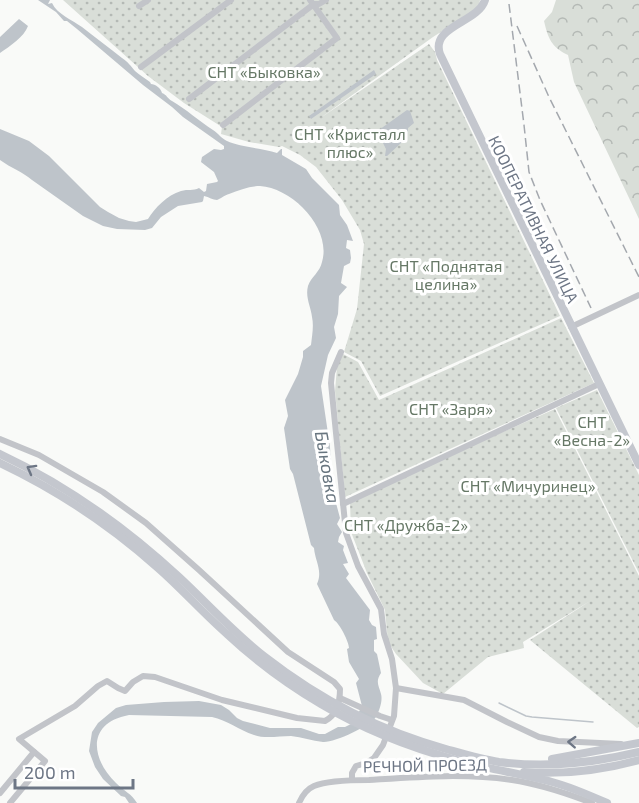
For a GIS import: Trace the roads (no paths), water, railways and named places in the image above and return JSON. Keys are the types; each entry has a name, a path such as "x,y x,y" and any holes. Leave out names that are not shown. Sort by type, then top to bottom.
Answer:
{"main road":[{"name":"КООПЕРАТИВНАЯ УЛИЦА","path":"485,0 482,9 450,29 440,39 438,50 639,465"},
{"path":"0,454 20,463 74,495 135,538 264,657 323,701"},
{"path":"0,463 69,501 132,545 226,634 258,662 285,681 323,701 466,763 551,782 607,803"},
{"path":"491,760 541,761 635,744"},
{"path":"423,746 491,760 531,764 639,760"},
{"path":"499,770 585,771 639,752"}],"street":[{"path":"139,6 148,0"},
{"path":"141,67 231,0"},
{"path":"312,2 320,4 326,0"},
{"path":"189,99 312,2"},
{"path":"223,125 337,38 312,2"},
{"path":"571,327 639,296"},
{"path":"341,352 332,373 331,383 346,533 358,566 381,609 396,688 394,716 382,745 374,758 356,766 352,773 352,780"},
{"path":"343,504 600,384"},
{"path":"0,439 39,456 103,492 146,523 288,652 334,682 340,689 337,709 325,721 297,718 222,700 155,677 143,676 125,691 108,681 98,686 75,706 19,739 45,761 10,803"},
{"path":"396,688 464,700 539,737 558,741 635,744"},
{"path":"340,698 392,720"},
{"path":"0,793 34,752"},
{"name":"РЕЧНОЙ ПРОЕЗД","path":"299,803 311,787 322,784 352,780 445,776 499,778 546,787 592,803"}],"water":[{"name":"Быковка","path":"38,0 50,0 48,4 52,3 61,14 82,27 126,61 151,84 158,87 170,100 225,140 277,153 282,149 282,155 306,169 339,205 340,215 353,241 347,240 346,248 350,250 351,258 350,263 344,266 341,283 347,287 339,296 338,314 334,327 336,338 328,355 321,386 330,447 332,488 340,518 337,524 342,532 338,542 344,546 343,550 348,563 343,564 349,574 346,578 370,610 369,620 376,627 377,639 374,640 374,651 377,654 381,673 378,681 381,703 378,712 372,721 359,729 328,742 291,736 258,736 212,717 129,715 115,719 99,734 98,753 108,774 137,803 129,803 103,779 89,751 92,732 98,723 116,708 126,705 199,701 221,705 243,721 270,728 301,728 325,734 353,723 362,706 356,683 359,679 349,662 348,642 334,620 317,584 318,566 290,469 284,428 288,416 285,400 298,374 303,351 311,345 313,324 307,290 321,266 324,249 321,236 307,212 297,202 273,188 248,187 217,200 204,196 202,202 178,206 161,217 152,228 117,229 103,226 83,216 0,160 0,129 29,141 49,156 100,207 119,218 136,222 148,219 162,202 176,193 199,188 204,192 207,184 218,181 214,172 201,162 202,157 214,149 224,149 224,146 183,117 77,29 64,21 56,12"},
{"path":"19,19 28,26 26,30 0,53 0,37"},
{"path":"374,70 376,74 311,119 309,116"},
{"path":"407,110 410,111 414,123 404,134 401,143 385,156 386,149 378,139 379,135 376,132"}],"waterway":[{"path":"499,703 526,716 593,722"}],"railway":[{"path":"509,4 529,172 591,308"},
{"path":"517,26 549,97 639,277"}],"park label":[{"name":"СНТ «Быковка»","path":"264,71"},
{"name":"СНТ «Кристалл плюс»","path":"350,142"},
{"name":"СНТ «Поднятая целина»","path":"446,274"},
{"name":"СНТ «Заря»","path":"451,408"},
{"name":"СНТ «Весна-2»","path":"592,430"},
{"name":"СНТ «Мичуринец»","path":"528,485"},
{"name":"СНТ «Дружба-2»","path":"406,524"}]}
